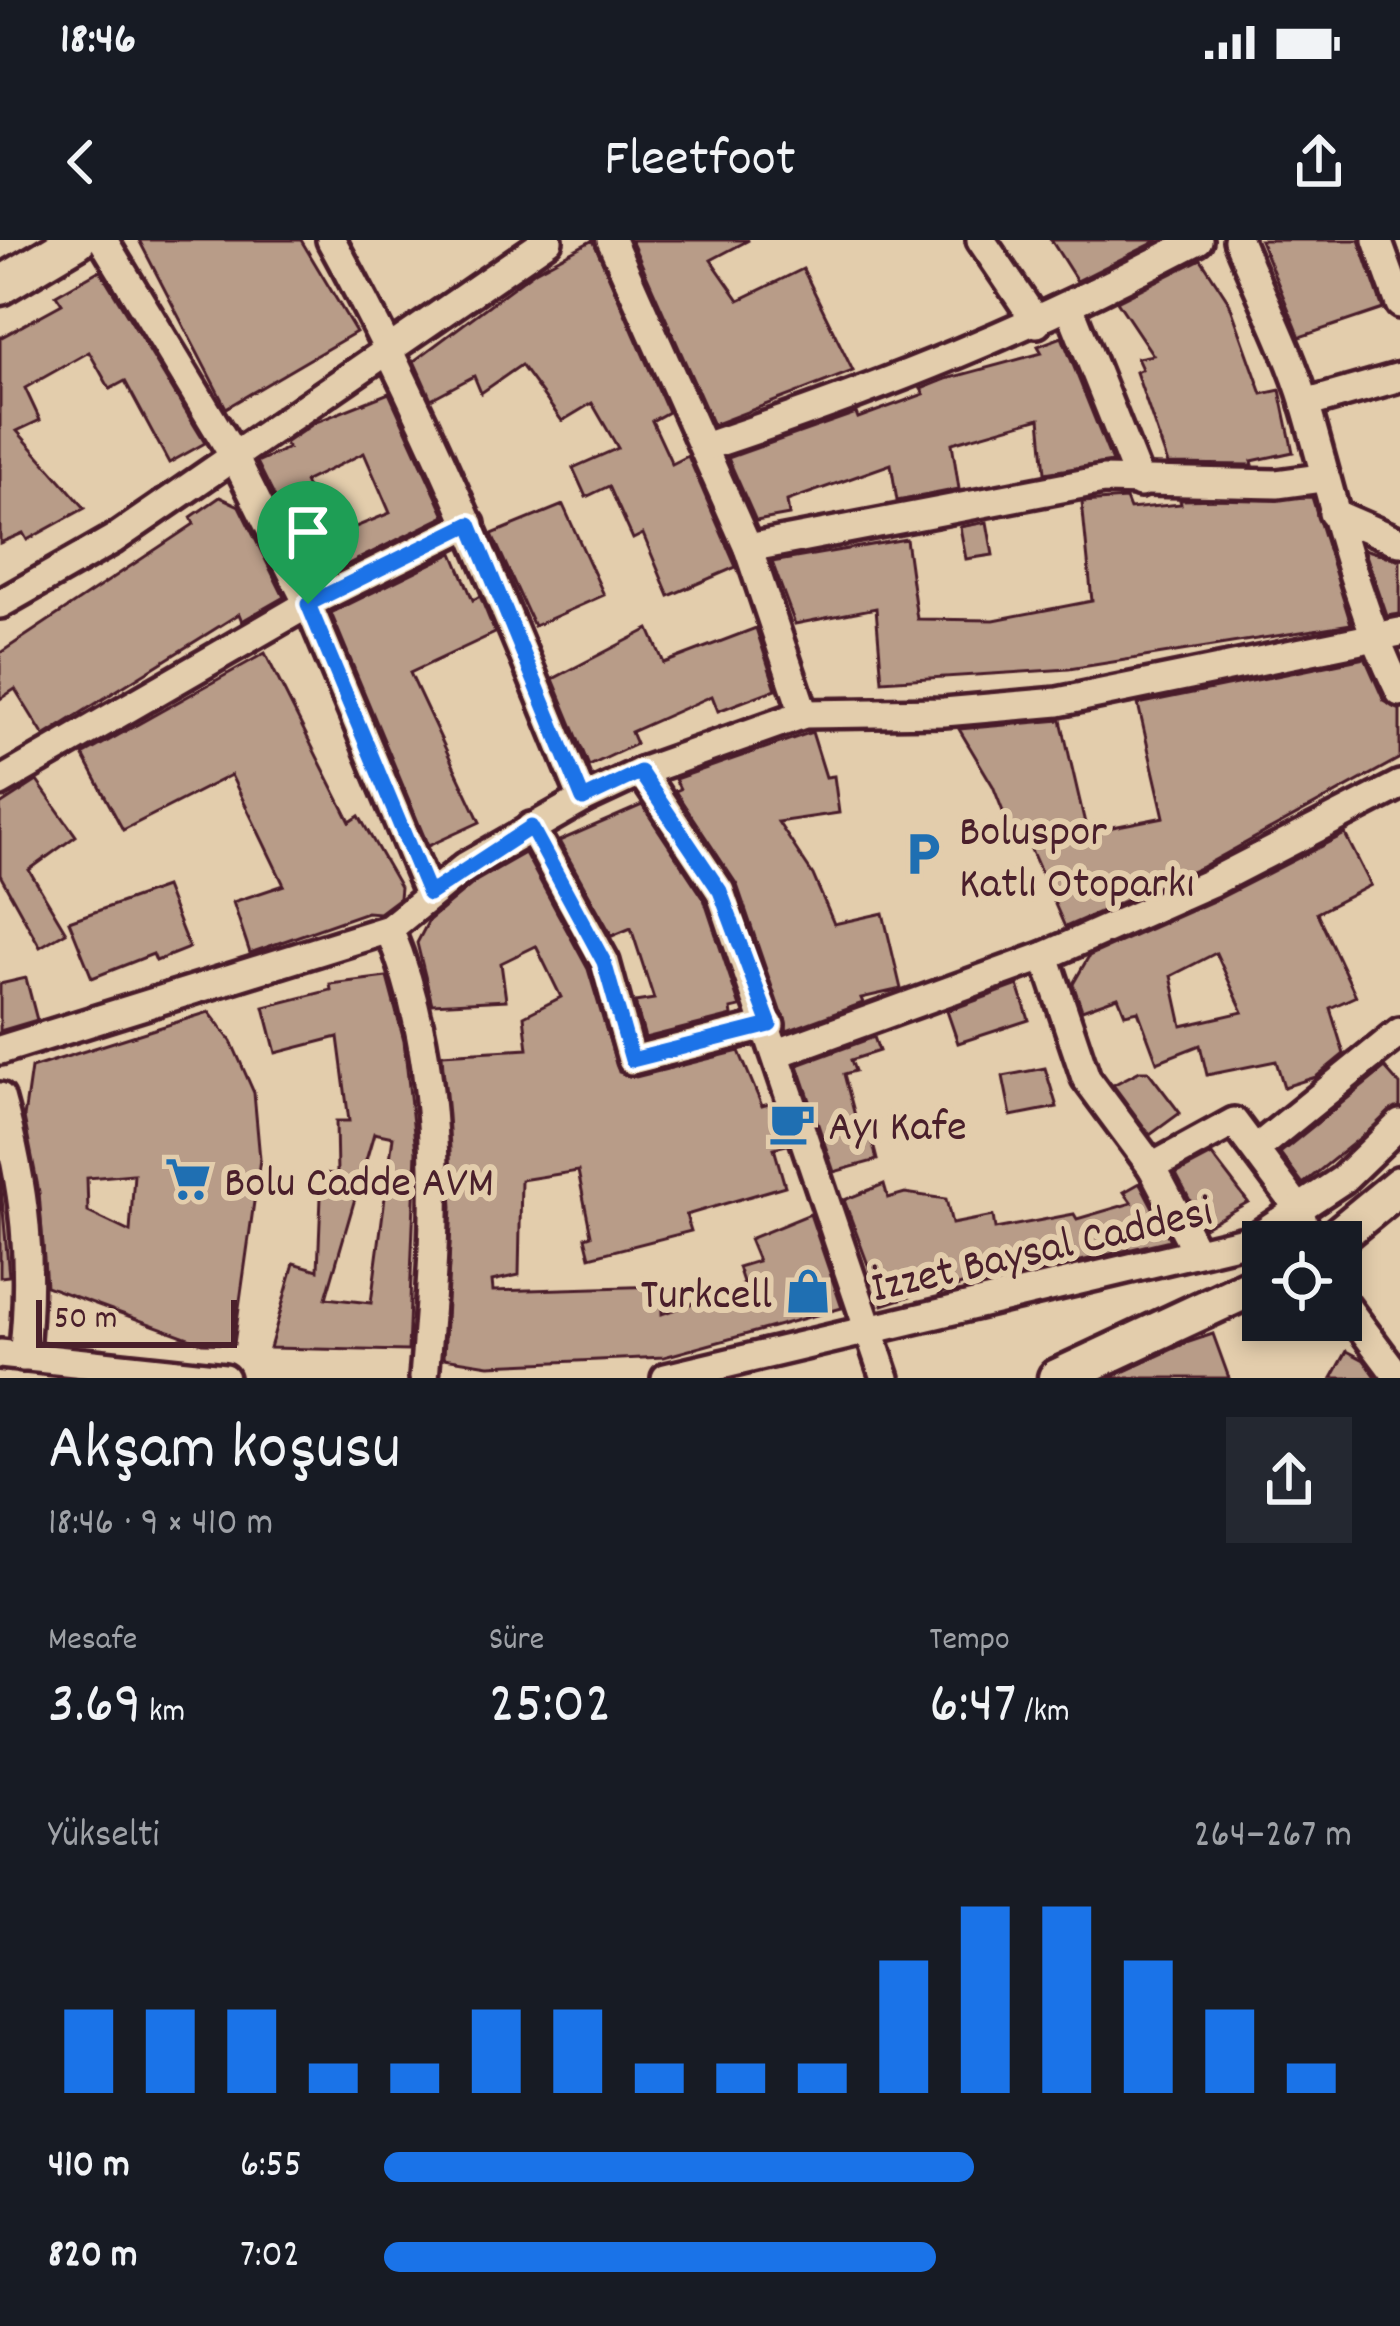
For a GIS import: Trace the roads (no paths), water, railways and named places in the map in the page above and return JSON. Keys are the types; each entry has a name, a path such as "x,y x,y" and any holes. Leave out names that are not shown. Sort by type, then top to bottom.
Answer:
{"main road":[{"path":"0,286 76,240"},
{"path":"1356,1221 1400,1184"},
{"path":"1057,1378 1242,1297"}],"street":[{"path":"103,240 236,458 308,604 429,894"},
{"path":"332,240 390,347 470,524 583,799"},
{"path":"0,604 114,539 236,458 548,240"},
{"path":"611,240 748,548 804,714"},
{"path":"981,240 1037,323"},
{"path":"704,448 936,367 1070,308 1198,240"},
{"path":"1377,240 1400,304"},
{"path":"1243,241 1305,404 1333,513 1387,636 1400,692"},
{"path":"1070,308 1140,483"},
{"path":"1305,404 1400,377"},
{"path":"748,548 1102,480 1277,484 1322,478"},
{"path":"1333,513 1400,542"},
{"path":"0,782 308,604 470,524"},
{"path":"0,1050 389,929 429,894 583,799 640,772 804,714 1058,702 1387,636"},
{"path":"640,772 720,891 770,1025 825,1207 885,1378"},
{"path":"778,1053 1045,956 1230,873 1400,785"},
{"path":"531,827 604,962 632,1060 770,1025"},
{"path":"389,929 414,989 435,1172 424,1378"},
{"path":"1045,956 1085,1078 1152,1167 1196,1251"},
{"path":"1257,1148 1400,1032"},
{"path":"0,1097 15,1149 32,1278 12,1356 224,1378"},
{"path":"1152,1167 1234,1122 1257,1148 1303,1221"},
{"name":"İzzet Baysal Caddesi","path":"666,1378 1253,1239 1342,1180 1400,1124"},
{"path":"1362,1330 1400,1378"},
{"path":"1362,1334 1366,1336"}],"place":[{"name":"Boluspor Katlı Otoparkı","path":"923,854"},
{"name":"Ayı Kafe","path":"792,1123"},
{"name":"Bolu Cadde AVM","path":"188,1179"},
{"name":"Turkcell","path":"808,1291"}]}
